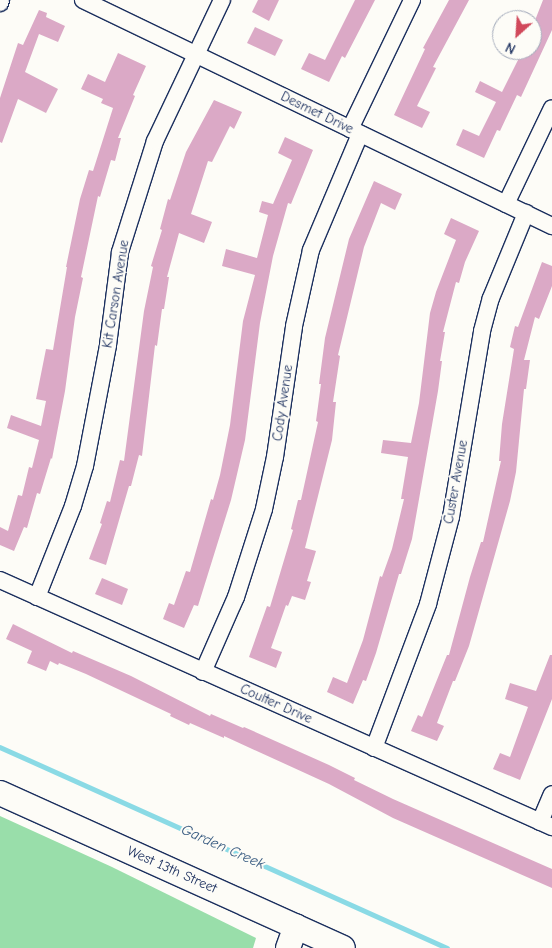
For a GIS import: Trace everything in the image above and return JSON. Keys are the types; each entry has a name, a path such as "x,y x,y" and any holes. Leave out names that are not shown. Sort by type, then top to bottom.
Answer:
{"main road":[{"name":"West 13th Street","path":"0,793 343,948"},
{"path":"288,948 296,926"}],"street":[{"name":"Desmet Drive","path":"83,0 552,226"},
{"name":"Kit Carson Avenue","path":"38,597 73,506 85,466 108,345 120,252 155,141 222,0"},
{"name":"Cody Avenue","path":"203,672 236,597 264,509 276,457 294,326 310,250 355,131 412,0"},
{"path":"506,204 552,108"},
{"name":"Custer Avenue","path":"374,748 404,672 430,596 451,517 482,331 491,298 526,213"},
{"name":"Coulter Drive","path":"0,580 546,824"},
{"path":"546,824 552,794"}],"green space":[{"path":"0,816 112,867 256,938 253,948 0,948"}],"building":[{"path":"258,0 279,0 269,21 252,12"},
{"path":"355,0 375,0 345,58 342,56 329,82 301,69 309,53 325,60"},
{"path":"449,0 469,0 433,67 436,68 417,106 430,112 422,128 394,115 425,49 423,48"},
{"path":"543,0 552,0 552,30 542,52 542,10 539,10"},
{"path":"39,10 47,13 46,17 65,26 58,42 39,34 25,72 58,89 46,113 18,99 2,143 0,142 0,98 18,43 23,45"},
{"path":"255,27 283,40 275,56 247,43"},
{"path":"118,53 146,66 133,95 135,96 118,138 121,138 115,161 111,160 100,197 98,196 81,277 83,278 75,317 65,391 52,459 40,494 37,493 27,528 24,527 14,551 0,545 0,527 8,531 18,495 22,496 29,467 32,468 39,440 7,428 11,415 41,426 46,401 36,399 46,349 53,350 66,267 80,199 89,170 93,171 113,108 101,103 103,99 81,89 88,74 105,82"},
{"path":"518,60 538,60 521,97 517,95 500,131 497,130 484,158 456,145 463,129 479,136 496,102 475,92 480,81 502,92"},
{"path":"214,100 242,112 234,129 230,126 212,162 208,161 191,214 212,222 204,243 179,233 167,277 169,277 164,309 162,309 157,346 155,345 142,456 139,455 106,565 89,559 102,524 100,523 107,501 110,502 120,460 124,461 144,311 153,267 151,266 162,230 160,229 168,199 170,200 186,152"},
{"path":"285,137 313,150 291,204 288,203 273,256 260,323 245,440 231,500 198,606 194,605 184,628 163,619 169,603 174,605 186,571 190,572 211,499 213,500 220,475 230,425 243,321 255,275 222,266 226,249 257,258 268,215 259,212 262,201 273,204 292,160 278,153"},
{"path":"374,181 402,194 395,210 381,203 364,247 338,355 340,356 333,402 336,402 332,440 305,548 316,551 307,581 311,582 305,600 292,596 288,606 286,605 271,648 282,652 276,668 249,657 267,606 270,607 293,530 291,529 298,500 301,500 318,422 316,421 321,384 319,384 325,338 349,239"},
{"path":"451,218 479,231 465,262 459,283 456,282 443,332 445,332 440,361 442,361 438,391 412,539 401,574 399,574 366,681 363,680 353,704 327,692 333,677 347,683 363,640 380,576 382,577 392,549 404,499 401,499 408,457 381,453 383,440 411,443 419,403 430,313 456,240 444,234"},
{"path":"542,262 552,266 552,286 539,319 535,317 524,360 530,360 526,389 524,389 516,472 510,501 469,646 437,723 444,726 437,741 411,731 418,715 422,717 447,655 449,655 470,577 481,542 483,542 501,461 499,461 502,424 514,349 510,347 515,326 518,327"},
{"path":"102,578 128,589 122,605 95,594"},
{"path":"13,624 72,653 73,651 131,676 210,716 211,714 244,727 329,765 355,778 354,780 393,799 552,869 552,888 393,818 329,784 224,736 224,738 190,723 189,725 170,716 171,714 86,674 50,661 46,671 27,663 32,651 6,639"},
{"path":"550,655 552,655 552,699 520,780 493,769 500,753 510,757 528,707 505,699 510,683 536,691"}],"waterway":[{"name":"Garden Creek","path":"0,747 447,948"}]}
